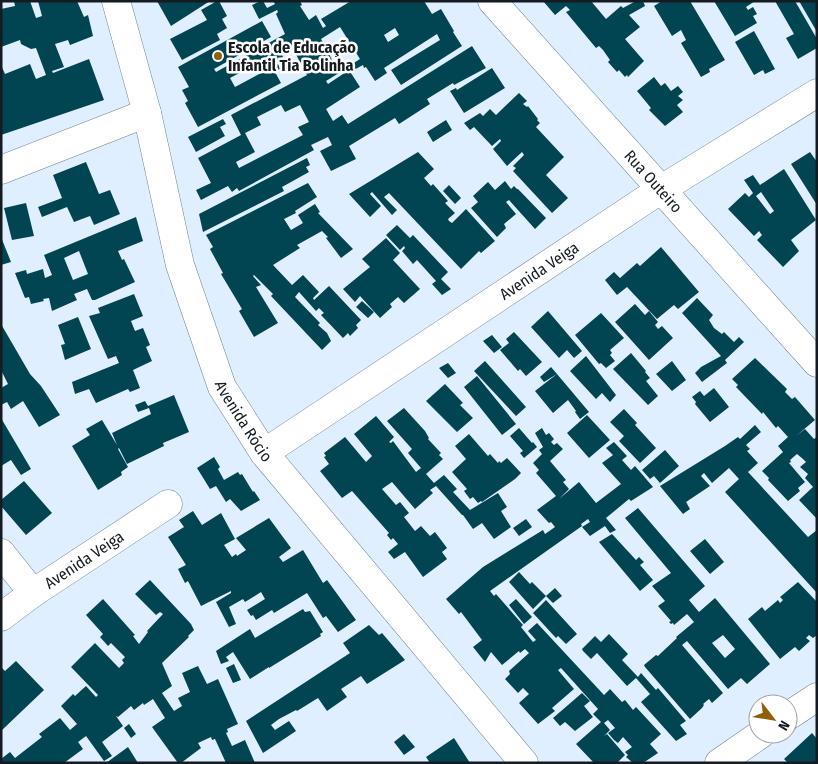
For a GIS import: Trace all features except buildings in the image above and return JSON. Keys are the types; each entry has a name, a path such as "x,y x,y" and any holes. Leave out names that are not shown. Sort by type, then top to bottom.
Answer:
{"street":[{"name":"Avenida Rócio","path":"116,1 147,113 180,265 222,387 264,453 524,763"},
{"name":"Rua Outeiro","path":"492,1 817,363"},
{"name":"Avenida Veiga","path":"264,453 660,190 817,93"},
{"path":"1,170 147,113"},
{"name":"Avenida Veiga","path":"1,617 33,593 168,504"},
{"path":"1,553 33,593"},
{"path":"798,709 817,697"},
{"path":"719,763 748,743"}],"place":[{"name":"Escola de Educação Infantil Tia Bolinha","path":"218,56"}]}
